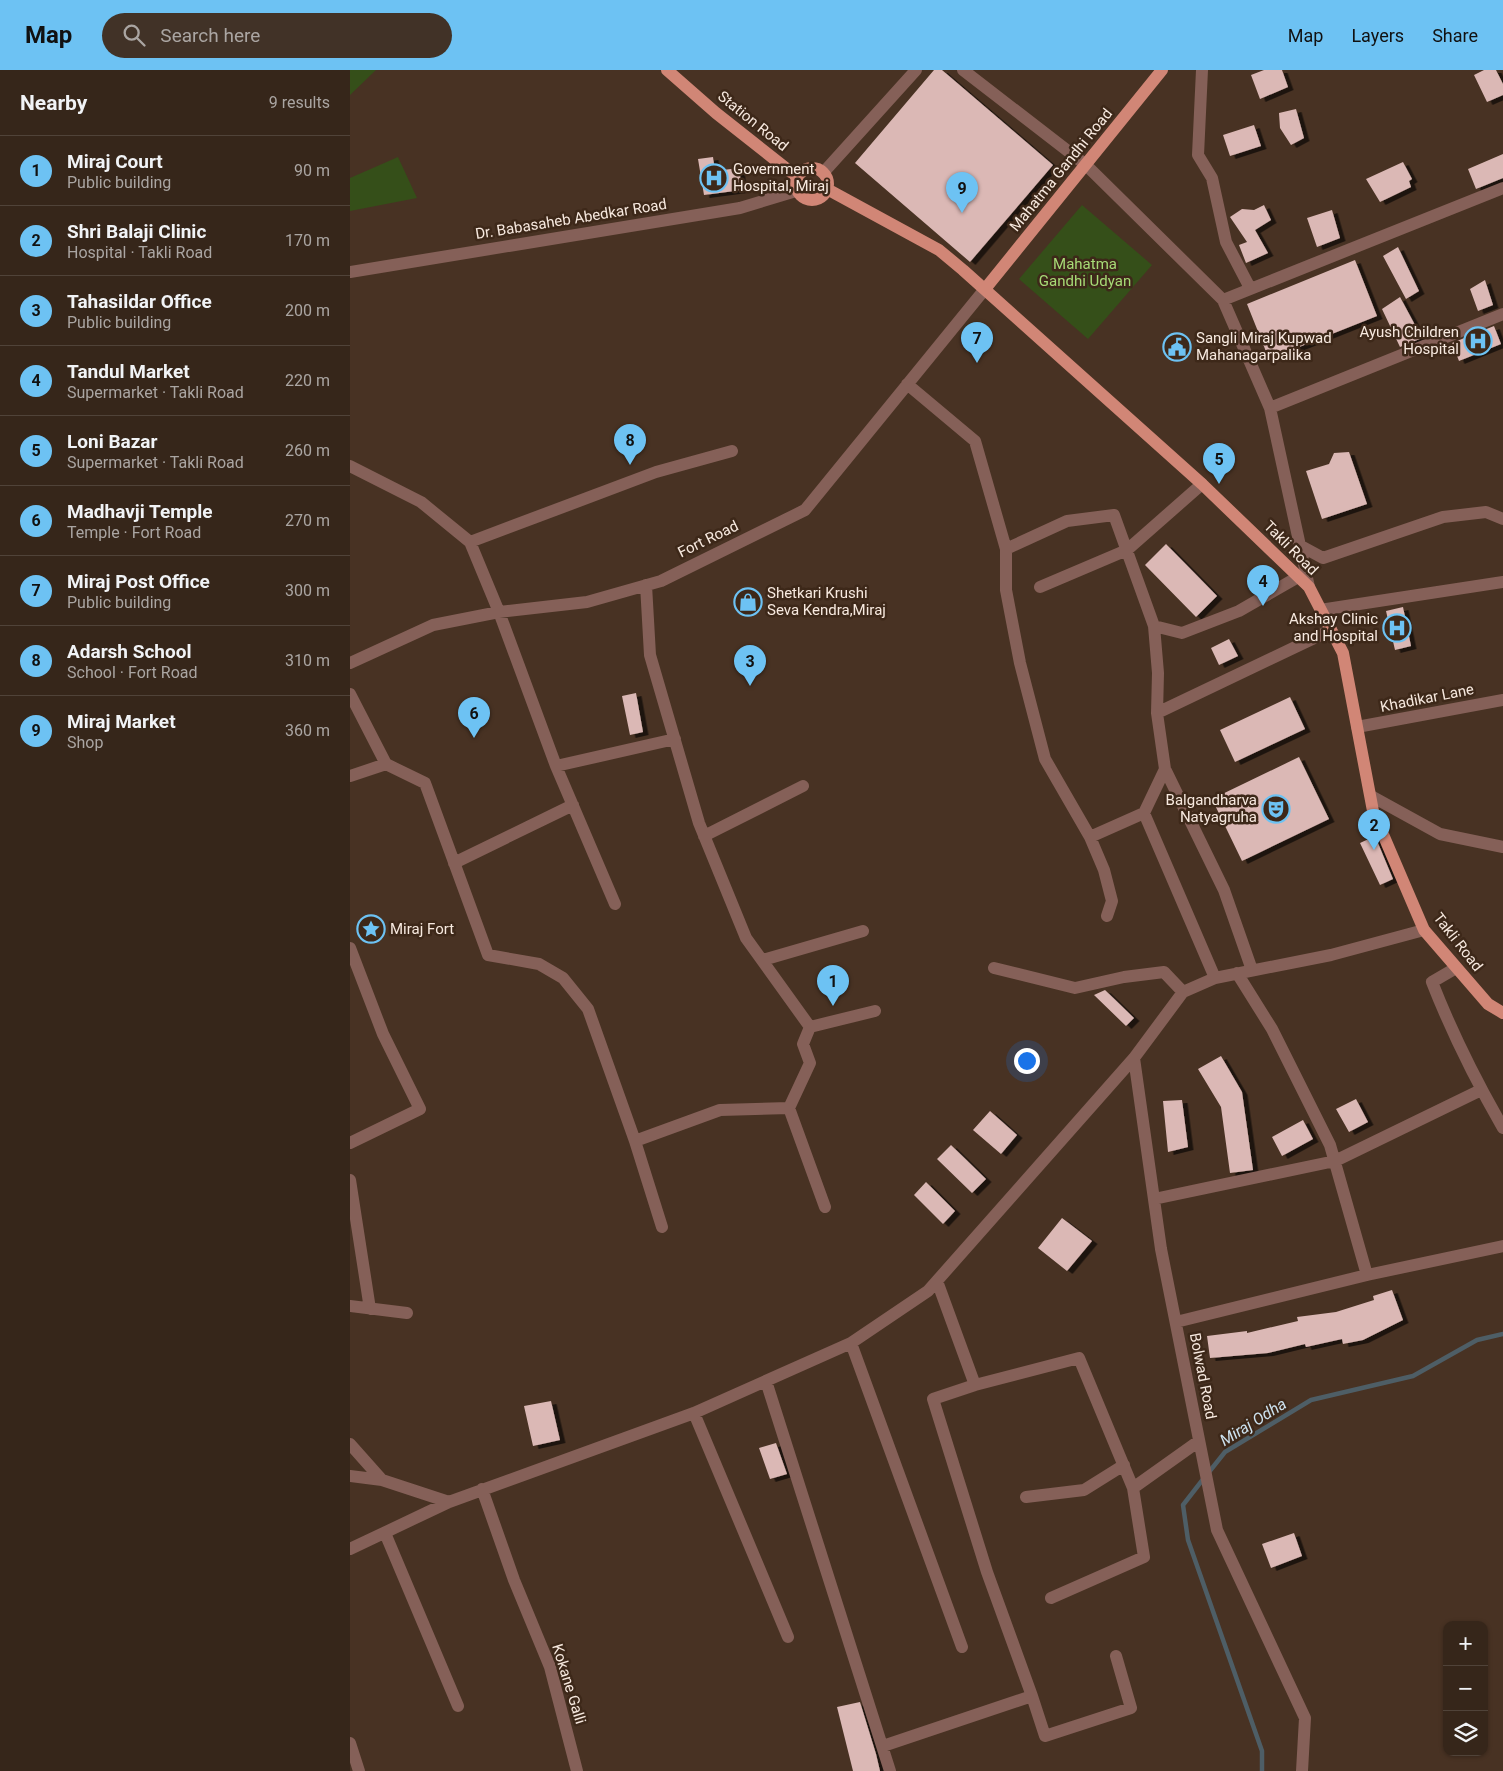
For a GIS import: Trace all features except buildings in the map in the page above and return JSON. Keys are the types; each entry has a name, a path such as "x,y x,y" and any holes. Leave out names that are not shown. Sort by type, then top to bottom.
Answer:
{"main road":[{"name":"Station Road","path":"667,70 716,113 797,177"},
{"name":"Mahatma Gandhi Road","path":"985,289 1162,70"},
{"path":"809,168 823,173 827,180 827,189 822,197 812,201 803,198 796,191 797,177 809,168"},
{"name":"Takli Road","path":"827,189 939,250 1202,484 1309,587 1343,653 1373,811 1424,930 1488,1004 1503,1013"}],"street":[{"path":"823,173 916,70"},
{"path":"962,70 1086,165 1223,300 1270,408 1309,587"},
{"path":"1202,70 1198,155 1212,178 1226,242 1250,288"},
{"path":"1223,300 1503,188"},
{"name":"Dr. Babasaheb Abedkar Road","path":"350,272 740,208 796,191"},
{"name":"Fort Road","path":"350,663 434,625 499,612 587,602 661,581 805,510 985,289"},
{"path":"1270,408 1503,314"},
{"path":"907,384 975,441 1006,549 1006,590 1020,663 1046,760 1090,837 1104,870 1112,901 1107,916"},
{"path":"470,542 656,472 732,451"},
{"path":"350,466 421,502 470,542 499,612 556,766 614,904"},
{"path":"1040,587 1127,550 1202,484"},
{"path":"1300,545 1323,558 1443,517 1486,512 1503,519"},
{"path":"1006,549 1067,521 1114,515 1154,626 1158,673 1158,713 1165,769 1224,890 1252,970"},
{"path":"1154,626 1182,633 1239,612 1298,577"},
{"path":"1320,610 1503,582"},
{"path":"646,585 650,655 704,836 746,938 810,1026"},
{"path":"1158,713 1331,630"},
{"path":"350,694 386,764 425,783 488,955 539,964 563,978 588,1009 635,1141 662,1227"},
{"name":"Khadikar Lane","path":"1357,727 1503,700"},
{"path":"556,766 675,739"},
{"path":"350,776 386,764"},
{"path":"1090,837 1144,813 1165,769"},
{"path":"704,836 803,786"},
{"path":"1371,796 1440,834 1503,847"},
{"path":"454,863 573,805"},
{"path":"1144,813 1215,978"},
{"path":"350,1549 448,1502 694,1413 851,1343 928,1291 1134,1058 1183,992 1215,978 1331,955 1424,930"},
{"path":"763,960 863,931"},
{"path":"350,948 382,1034 420,1109 350,1143"},
{"path":"994,968 1075,988 1124,977 1164,972 1183,992"},
{"path":"1456,968 1432,982 1447,1021 1481,1090 1503,1128"},
{"path":"1237,973 1272,1029 1330,1145 1367,1275"},
{"path":"810,1026 874,1011"},
{"path":"810,1026 803,1044 810,1063 789,1108 825,1207"},
{"name":"Bolwad Road","path":"1134,1058 1154,1199 1217,1530 1304,1718 1302,1771"},
{"path":"1154,1199 1335,1161 1481,1090"},
{"path":"635,1141 720,1110 789,1108"},
{"path":"350,1180 370,1309"},
{"path":"1176,1322 1367,1275 1503,1246"},
{"path":"937,1281 975,1385"},
{"path":"350,1306 407,1313"},
{"path":"851,1343 962,1647"},
{"path":"1051,1598 1144,1557 1133,1488 1079,1358 975,1385 933,1399 987,1572 1046,1736 1131,1708 1116,1656"},
{"path":"766,1381 890,1771"},
{"path":"694,1413 788,1637"},
{"path":"1133,1488 1199,1441"},
{"path":"350,1444 382,1480"},
{"path":"1026,1497 1084,1490 1124,1465"},
{"path":"350,1476 382,1480 448,1502"},
{"name":"Kokane Galli","path":"482,1489 514,1580 550,1667 576,1771"},
{"path":"385,1533 458,1706"},
{"path":"883,1746 1032,1696"},
{"path":"350,1743 359,1771"}],"green space":[{"path":"350,70 376,70 350,95"},
{"path":"398,157 417,198 350,211 350,178"},
{"name":"Mahatma Gandhi Udyan","path":"1082,205 1152,265 1088,339 1019,279"}],"waterway":[{"name":"Miraj Odha","path":"1209,1472 1225,1452 1311,1400 1413,1376 1477,1340 1503,1334"},
{"name":"Miraj Odha","path":"1204,1478 1183,1505 1188,1540 1262,1751 1262,1771"}],"place":[{"name":"Government Hospital, Miraj","path":"714,178"},
{"name":"Miraj Market","path":"962,213"},
{"name":"Ayush Children Hospital","path":"1478,341"},
{"name":"Sangli Miraj Kupwad Mahanagarpalika","path":"1177,347"},
{"name":"Miraj Post Office","path":"977,363"},
{"name":"Adarsh School","path":"630,465"},
{"name":"Loni Bazar","path":"1219,484"},
{"name":"Shetkari Krushi Seva Kendra,Miraj","path":"748,602"},
{"name":"Tandul Market","path":"1263,606"},
{"name":"Akshay Clinic and Hospital","path":"1397,628"},
{"name":"Tahasildar Office","path":"750,686"},
{"name":"Madhavji Temple","path":"474,738"},
{"name":"Balgandharva Natyagruha","path":"1276,809"},
{"name":"Shri Balaji Clinic","path":"1374,850"},
{"name":"Miraj Fort","path":"371,929"},
{"name":"Miraj Court","path":"833,1006"}]}
